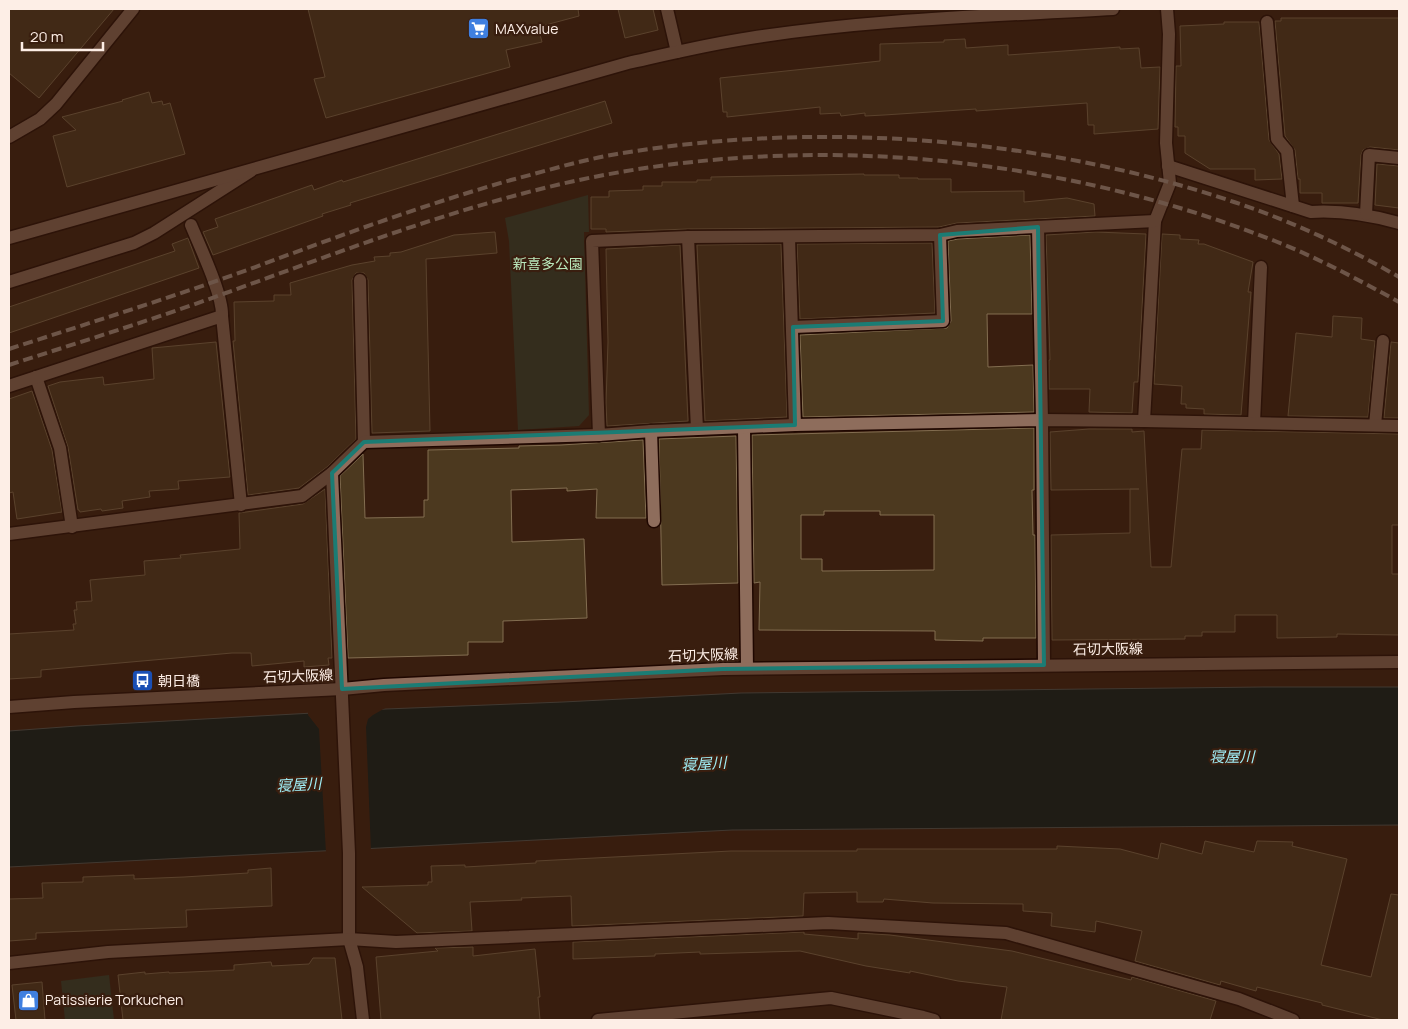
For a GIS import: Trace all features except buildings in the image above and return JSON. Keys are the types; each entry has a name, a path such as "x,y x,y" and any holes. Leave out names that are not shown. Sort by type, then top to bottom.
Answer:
{"street":[{"path":"9,137 40,119 56,104 132,9"},
{"path":"667,9 676,52"},
{"path":"9,238 628,63 676,52 749,38 846,26 1113,9"},
{"path":"1144,420 1155,221 1170,183 1166,143 1169,34 1167,9"},
{"path":"1267,22 1277,139 1287,151 1293,206"},
{"path":"1366,214 1369,155 1399,158"},
{"path":"1168,166 1311,212 1328,211 1366,214 1399,223"},
{"path":"9,282 134,243 154,233 257,167"},
{"path":"599,435 592,242 688,237 940,235 957,231 1155,221"},
{"path":"191,225 223,308 222,316 241,505"},
{"path":"1038,227 1044,665"},
{"path":"793,327 943,321 940,235"},
{"path":"789,236 795,425"},
{"path":"688,237 696,429"},
{"path":"1254,423 1262,267"},
{"path":"360,280 364,442"},
{"path":"9,386 222,316"},
{"path":"1374,426 1383,341"},
{"path":"36,377 60,448 72,527"},
{"path":"9,534 302,496 332,473 364,442 599,435 795,425 1042,420 1144,420 1399,426"},
{"path":"744,428 747,668"},
{"path":"651,431 654,521"},
{"path":"332,473 342,689 341,708 349,853 349,939 357,967 363,1020"},
{"name":"石切大阪線","path":"9,707 342,689 384,685 747,668 1399,662"},
{"path":"9,963 108,952 349,939 396,942 828,923 1006,933 1239,999 1294,1020"},
{"path":"598,1020 831,998 934,1020"}],"highlighted area":[{"path":"1038,227 1044,665 723,669 342,689 332,473 364,442 795,425 793,327 943,321 940,235"}],"green space":[{"name":"新喜多公園","path":"588,195 589,232 584,232 589,415 579,426 518,430 509,241 505,218"},
{"path":"109,975 114,1020 65,1020 61,981"}],"water":[{"name":"寝屋川","path":"1399,687 1399,825 732,830 9,867 9,731 386,709 741,693"}],"pier":[{"path":"387,707 368,719 366,727 371,851 326,853 319,729 308,715 308,711"}],"railway":[{"path":"9,349 190,290 412,211 511,180 577,162 617,154 693,144 770,138 849,137 928,141 1007,149 1085,162 1161,180 1255,209 1318,235 1399,277"},
{"path":"9,365 170,313 390,234 475,207 561,184 650,167 740,158 831,155 922,159 1013,170 1102,187 1190,211 1275,241 1323,262 1399,302"}],"place":[{"name":"MAXvalue","path":"479,29"},
{"name":"朝日橋","path":"142,681"},
{"name":"Patissierie Torkuchen","path":"29,1000"}]}
